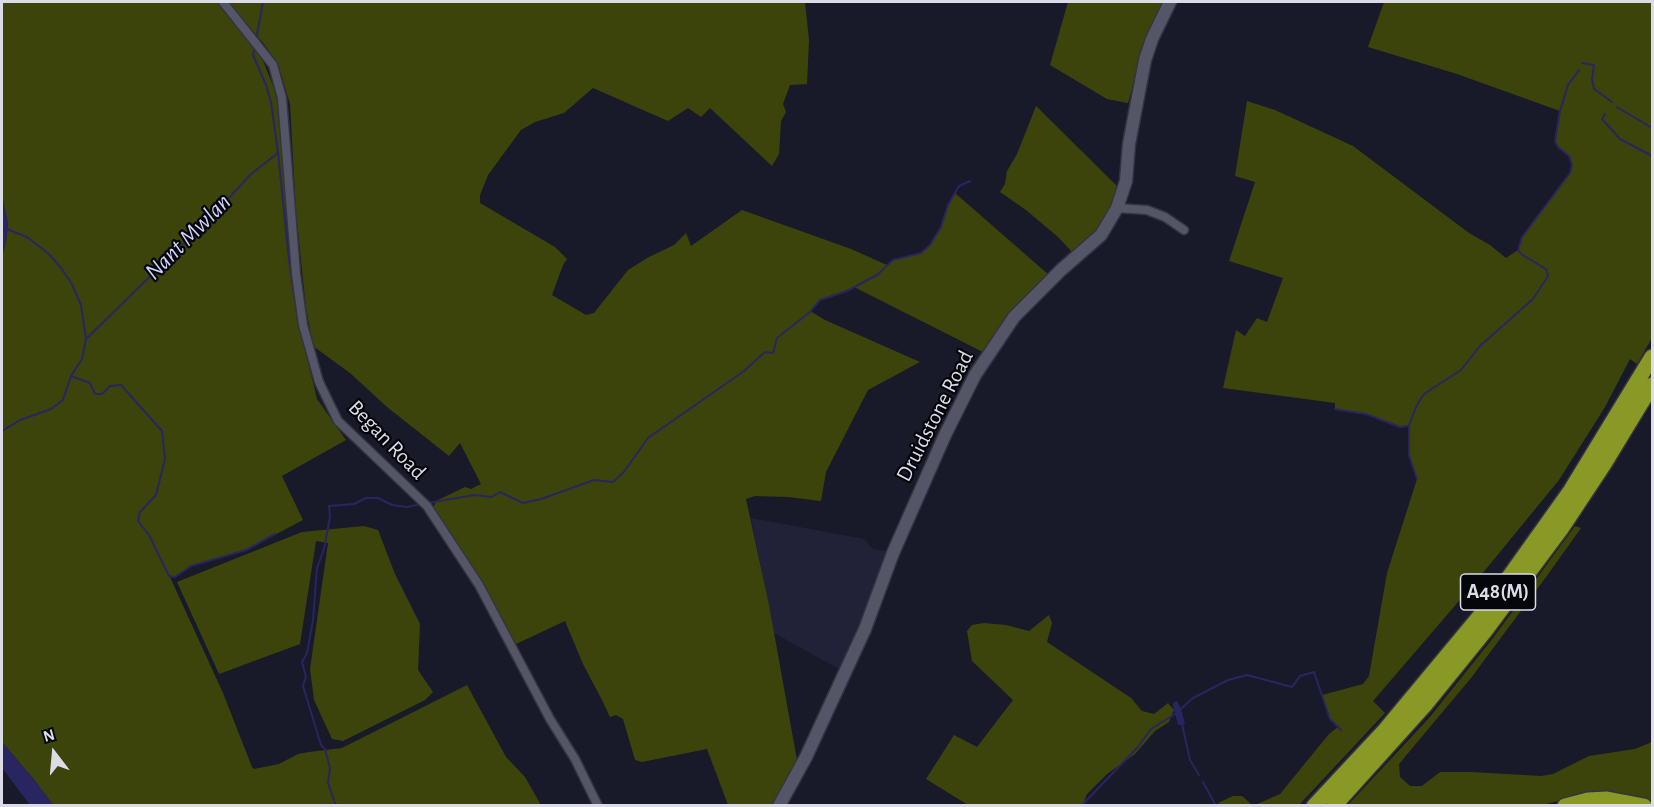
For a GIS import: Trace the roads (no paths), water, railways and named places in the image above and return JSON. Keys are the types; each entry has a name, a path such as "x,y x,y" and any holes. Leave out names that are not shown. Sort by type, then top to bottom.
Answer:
{"highway":[{"name":"A48(M)","path":"1314,806 1406,706 1488,605 1571,490 1653,357"},
{"name":"A48(M)","path":"1334,806 1425,705 1492,623 1561,529 1653,385"},
{"path":"1565,806 1588,800 1607,799 1644,806"}],"street":[{"name":"Began Road","path":"223,2 273,65 282,98 296,274 303,325 319,381 338,421 427,506 473,575 553,724 575,759 598,806"},
{"name":"Druidstone Road","path":"779,806 807,757 861,638 893,553 945,435 975,375 1014,317 1061,270 1101,235 1117,208 1126,181 1128,148 1145,60 1152,39 1170,2"},
{"path":"1117,208 1147,210 1165,217 1184,230"}],"waterway":[{"name":"Nant Mwlan","path":"256,40 263,2"},
{"name":"Nant Mwlan","path":"2,431 20,420 51,409 63,400 71,376 82,359 86,339 215,213 251,174 278,153 271,102 253,55 255,46"},
{"path":"1582,63 1594,65 1592,79 1594,89 1612,102"},
{"path":"1417,479 1409,455 1409,425 1424,394 1461,370 1480,346 1533,299 1548,276 1546,269 1518,250 1522,237 1570,173 1572,165 1569,156 1558,147 1555,141 1560,111 1568,85 1579,70"},
{"path":"1617,107 1652,128"},
{"path":"1605,114 1602,119 1620,139 1652,156"},
{"path":"278,153 298,321"},
{"path":"428,503 474,495 492,497 500,492 523,503 594,480 613,482 623,473 648,438 744,371 765,352 773,353 777,338 810,312 820,300 847,291 877,275 893,260 921,253 930,245 941,227 948,205 959,186 970,181"},
{"path":"7,229 27,237 49,254 61,268 72,284 81,305 86,339"},
{"path":"71,376 90,383 95,394 102,394 110,386 121,385 162,431 165,459 156,495 140,512 138,521 149,535 169,576 175,577 191,566 246,550 275,534"},
{"path":"1335,409 1366,414 1400,427 1408,426"},
{"path":"336,806 328,783 330,768 325,749 321,745 303,686 306,677 302,662 307,653 313,620 317,568 324,549 330,517 329,506 354,504 366,498 378,498 392,505 407,507 422,504"},
{"path":"1181,709 1193,698 1228,680 1247,675 1292,687 1300,676 1314,672 1330,719 1341,730"},
{"path":"1081,806 1138,747 1151,729 1175,714"},
{"path":"1182,724 1190,760 1199,775"},
{"path":"1203,782 1216,806"}]}
